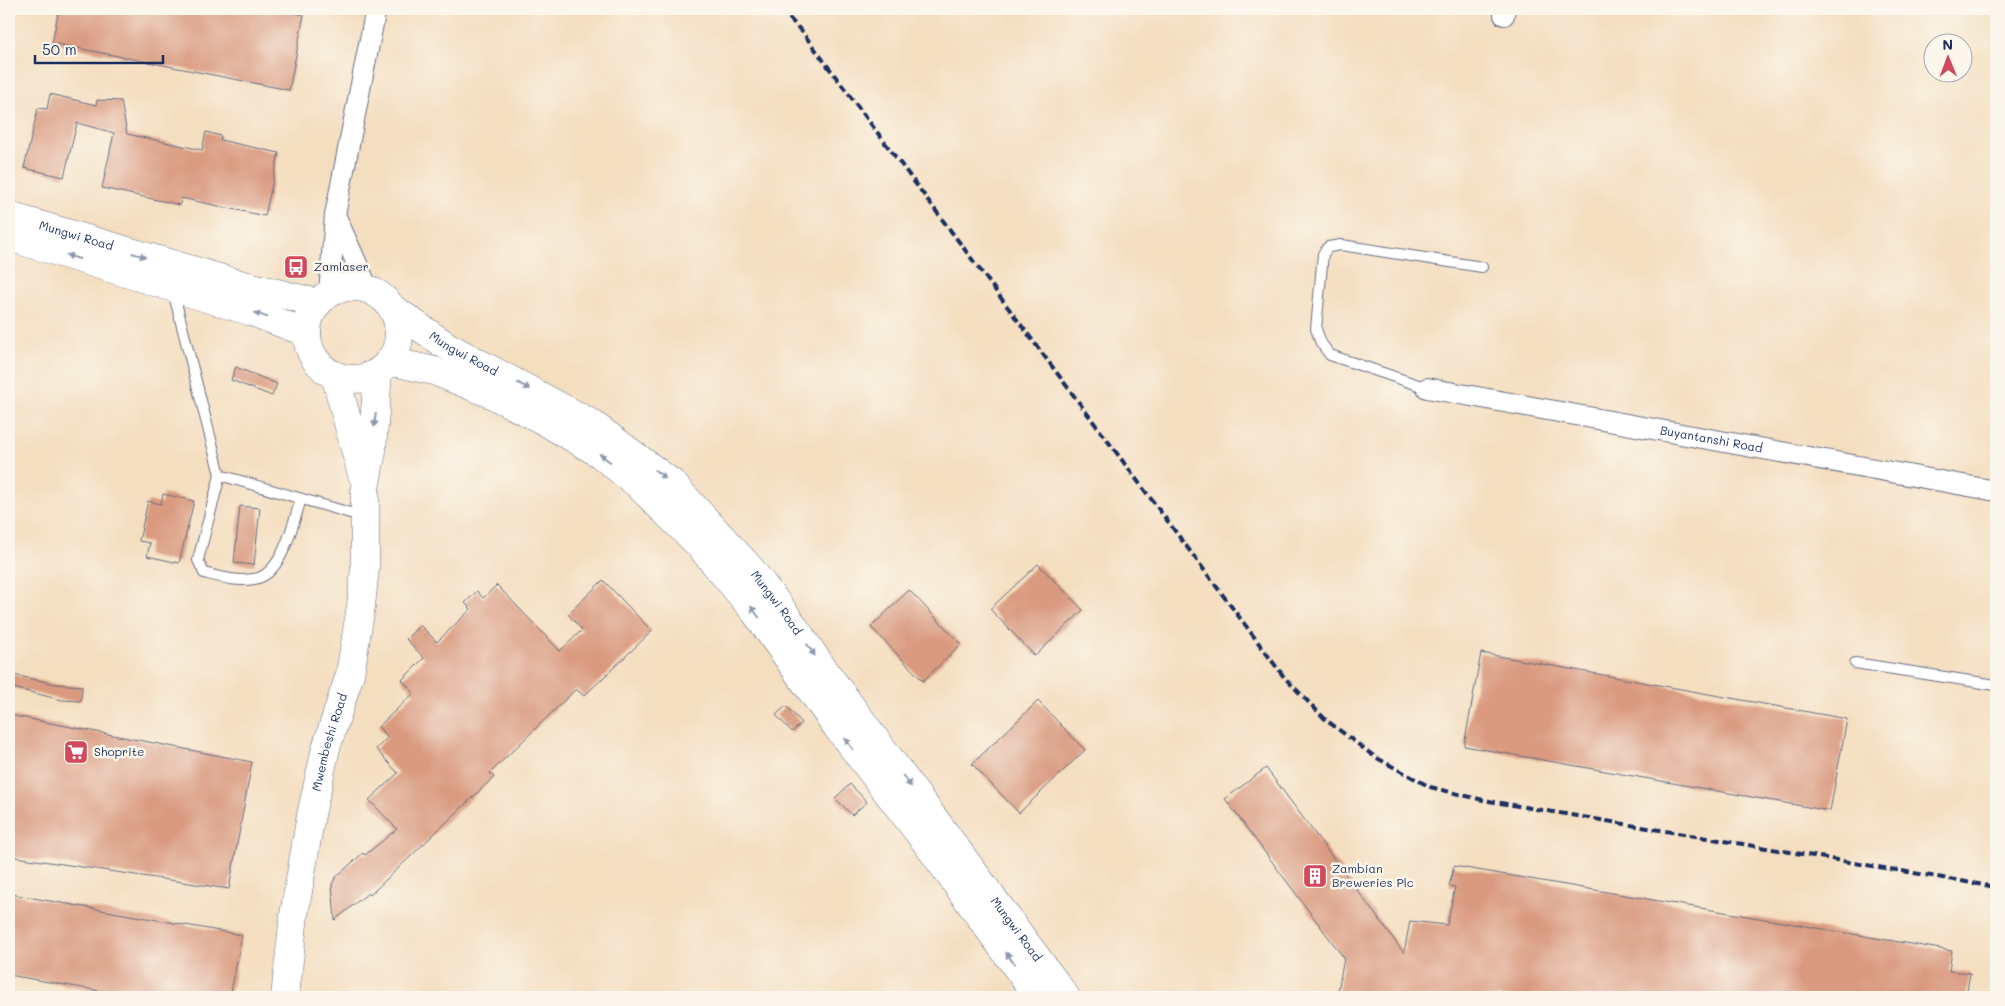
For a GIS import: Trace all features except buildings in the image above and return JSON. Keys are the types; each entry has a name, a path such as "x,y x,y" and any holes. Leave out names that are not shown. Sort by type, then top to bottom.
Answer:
{"main road":[{"name":"Mungwi Road","path":"9,216 236,283 323,299"},
{"name":"Mungwi Road","path":"9,237 172,287 307,332"},
{"path":"348,288 369,291 378,295 392,308 399,330 395,352 384,366 357,379 335,375 324,368 315,358 309,346 307,332 312,312 323,299 348,288"},
{"name":"Mungwi Road","path":"392,308 447,346 546,397 591,423 672,484 750,568 784,612 940,843 1038,997"},
{"path":"365,488 384,366"},
{"name":"Mungwi Road","path":"384,366 434,370 491,394 544,421 600,454 636,483 731,581 836,726 940,843 1066,997"},
{"path":"335,375 357,452 365,488"},
{"name":"Mwembeshi Road","path":"285,997 294,915 311,815 326,748 350,674 358,625 365,568 365,488"}],"street":[{"path":"323,299 335,215 376,9"},
{"path":"335,215 369,291"},
{"name":"Buyantanshi Road","path":"1427,388 1996,491"}],"lane":[{"path":"1427,388 1330,355 1321,343 1316,328 1323,254 1328,247 1341,245 1482,267"},
{"path":"172,287 220,475 198,560 204,573 236,580 256,579 264,575 281,558 301,499"},
{"path":"220,475 365,517"},
{"path":"1856,663 1996,685"}],"railway":[{"path":"781,9 803,33 1284,677 1326,720 1375,757 1430,787 1483,800 1996,887"}],"place":[{"name":"Zamlaser","path":"296,267"},
{"name":"Shoprite","path":"76,752"},
{"name":"Zambian Breweries Plc","path":"1315,876"}]}
